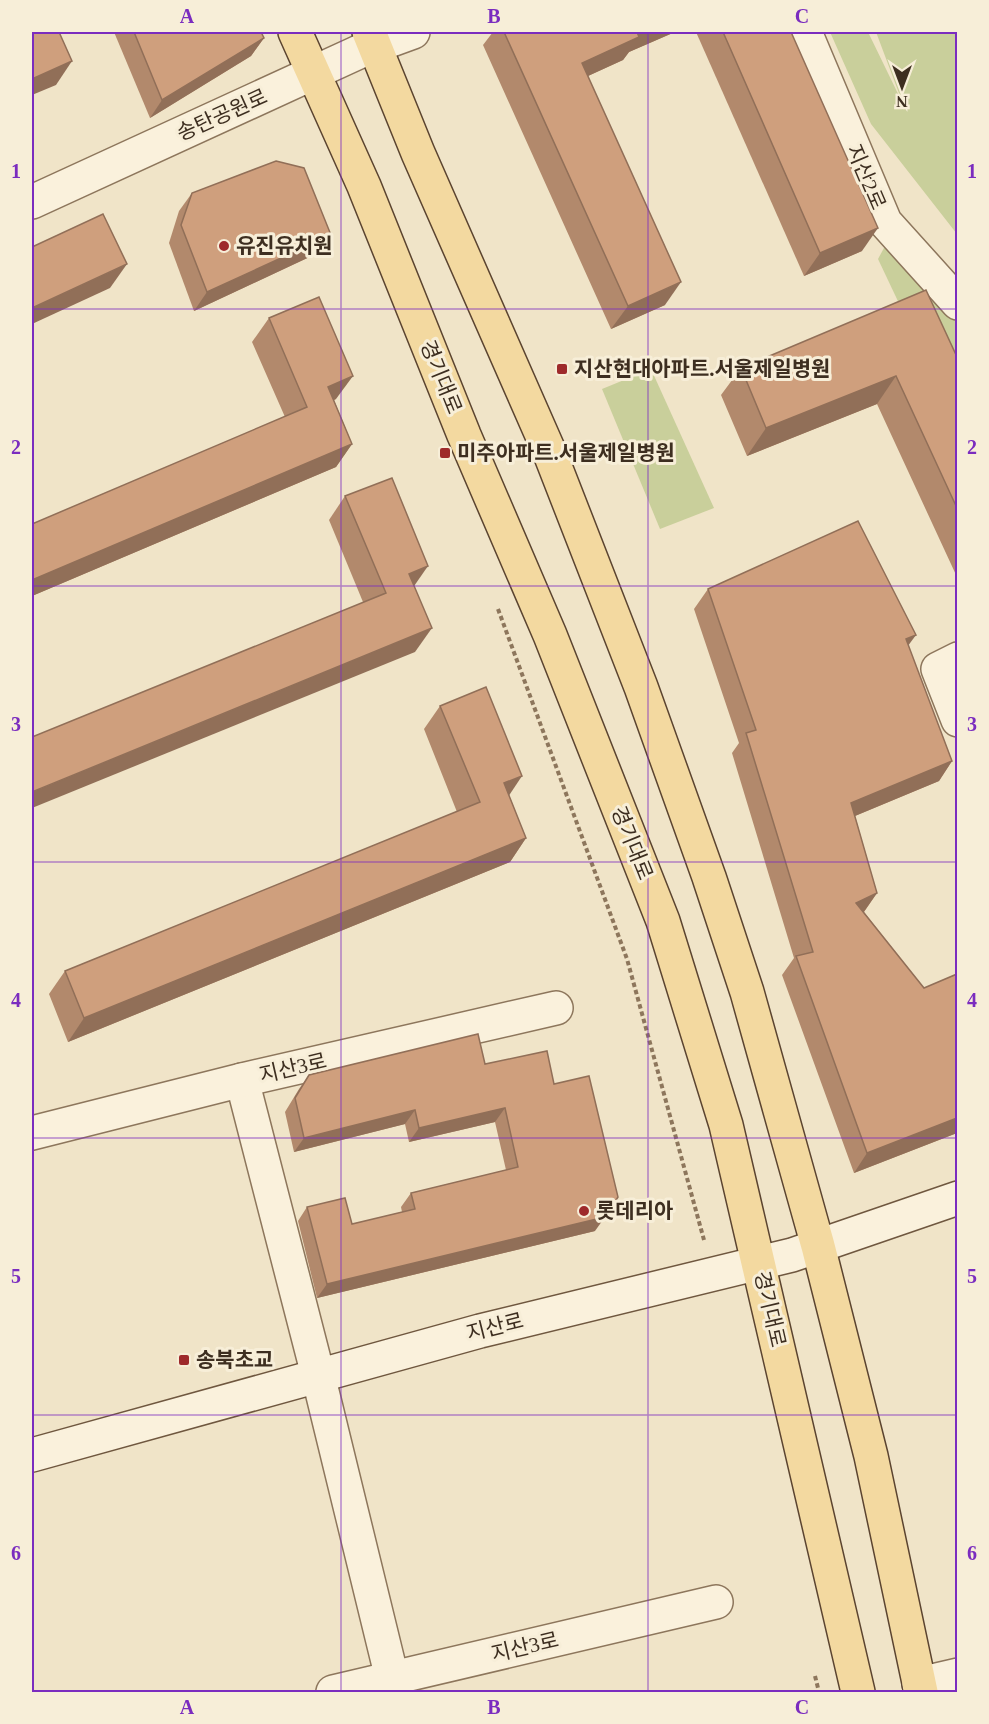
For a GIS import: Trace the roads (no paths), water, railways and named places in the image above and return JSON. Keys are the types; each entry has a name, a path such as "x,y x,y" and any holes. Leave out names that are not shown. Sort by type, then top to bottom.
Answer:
{"main road":[{"name":"경기대로","path":"295,32 364,186 464,435 550,635 663,921 726,1125 858,1692"},
{"path":"372,39 418,153 549,451 641,687 705,865 747,992 818,1246 871,1456 920,1688"}],"street":[{"name":"송탄공원로","path":"32,202 315,74 372,39 413,32"},
{"name":"지산2로","path":"805,32 885,222 957,303"},
{"path":"948,664 957,720"},
{"name":"지산3로","path":"32,1133 242,1080 556,1008"},
{"path":"242,1080 318,1375 392,1678"},
{"name":"지산로","path":"32,1455 480,1330 759,1263 818,1246 957,1198"},
{"name":"지산3로","path":"333,1692 716,1602"},
{"path":"920,1688 957,1675"}],"place":[{"name":"유진유치원","path":"224,246"},
{"name":"지산현대아파트.서울제일병원","path":"562,369"},
{"name":"미주아파트.서울제일병원","path":"445,453"},
{"name":"롯데리아","path":"584,1211"},
{"name":"송북초교","path":"184,1360"}]}
